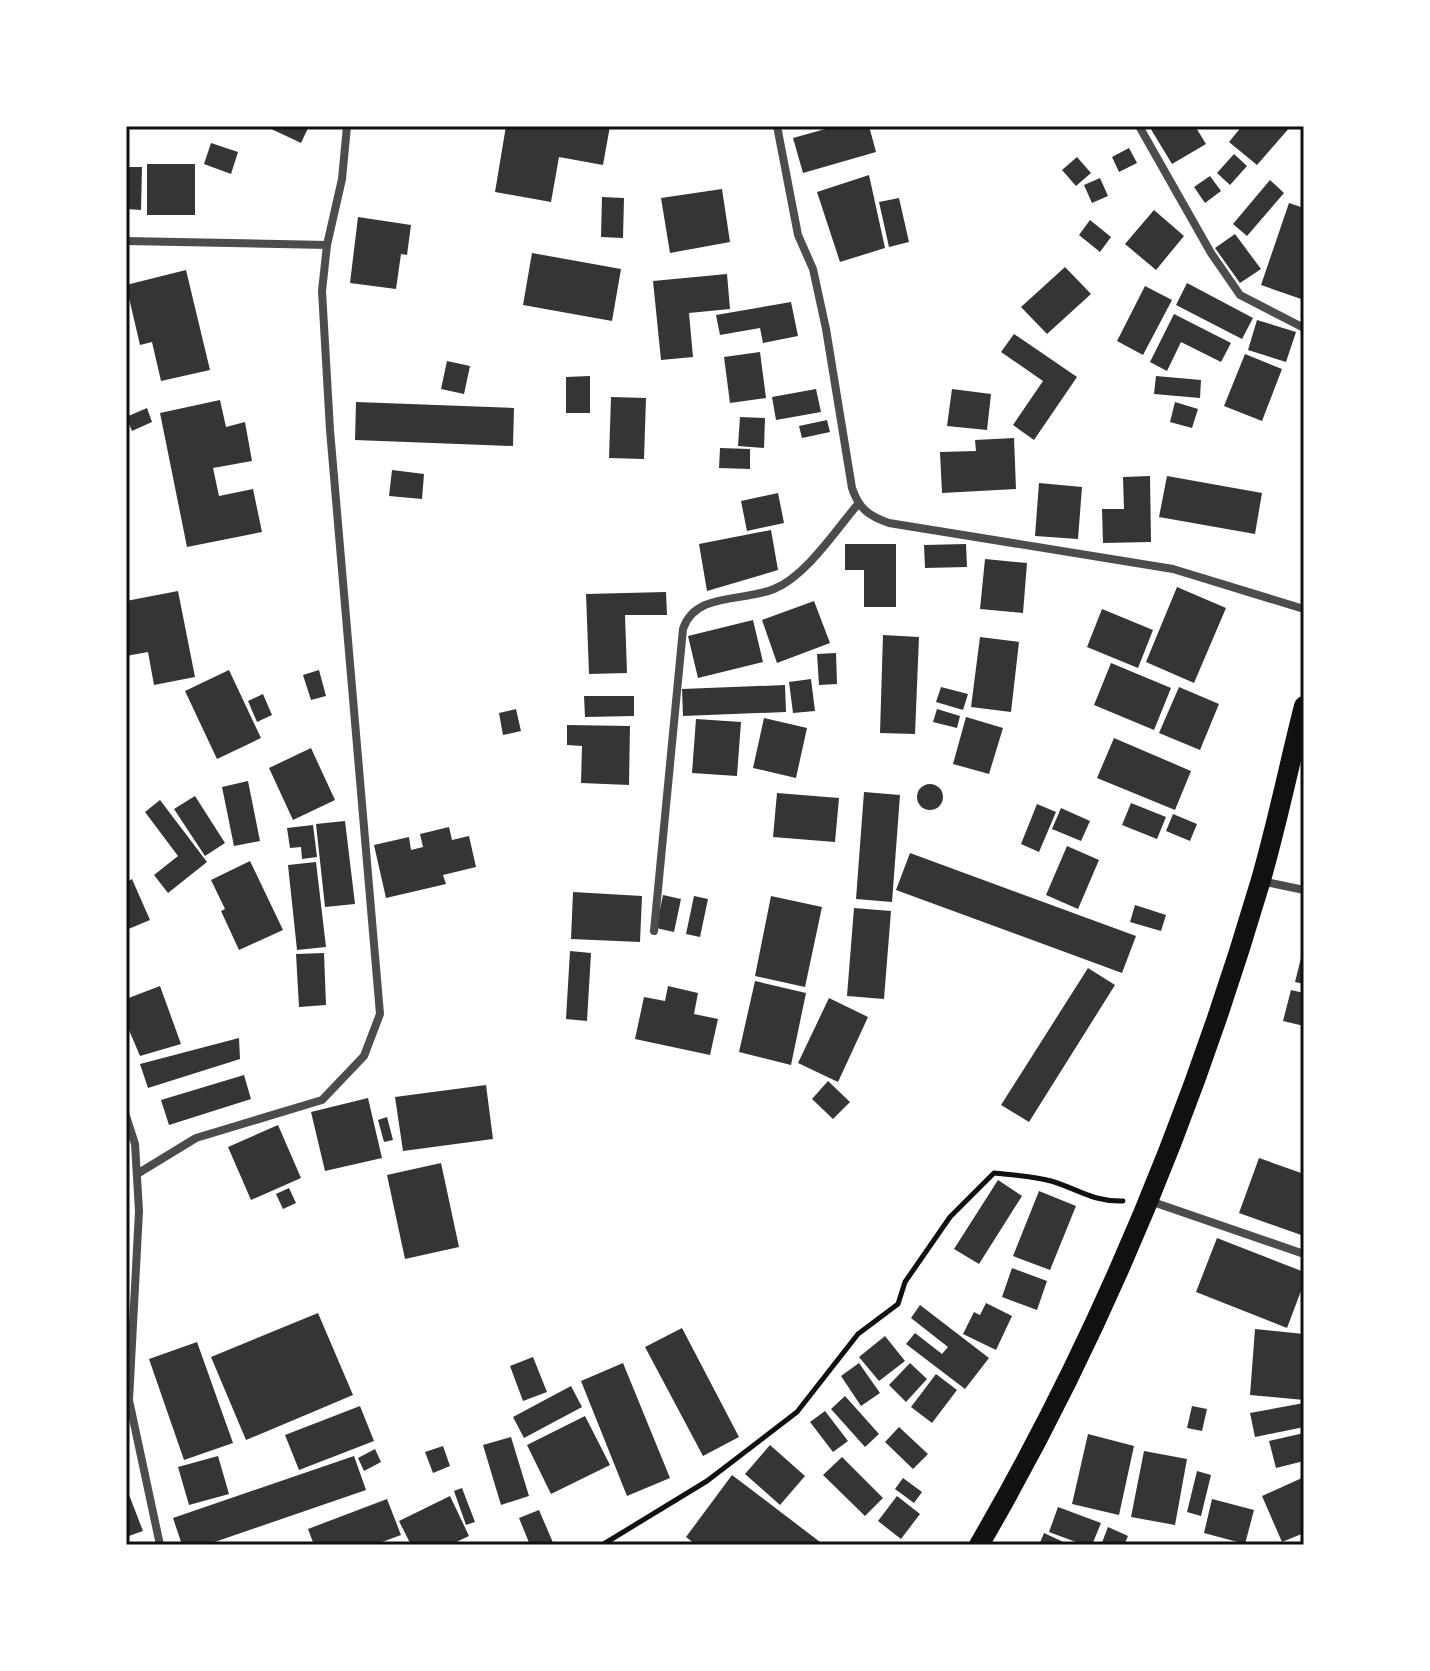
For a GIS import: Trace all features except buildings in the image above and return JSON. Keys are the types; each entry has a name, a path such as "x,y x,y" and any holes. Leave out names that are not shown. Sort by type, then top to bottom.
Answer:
{"main road":[{"path":"979,1545 1018,1479 1103,1308 1150,1201 1212,1031 1260,881 1304,706"}],"street":[{"path":"137,1174 196,1138 322,1100 364,1056 380,1014 330,430 322,291 327,245 342,179 347,126"},
{"path":"777,126 798,235 813,269 826,329 852,488 858,504 871,516 889,523 1173,569 1304,609"},
{"path":"1139,126 1211,253 1240,295 1304,328"},
{"path":"126,241 327,245"},
{"path":"654,931 683,629 687,616 699,605 774,589 794,576 858,504"},
{"path":"1260,881 1304,890"},
{"path":"126,1116 135,1144 139,1211 129,1400 160,1545"},
{"path":"1150,1201 1304,1254"}],"path":[{"path":"602,1545 707,1481 797,1412 858,1334 898,1304 905,1282 950,1217 994,1173 1046,1180 1073,1188 1101,1202 1150,1201"}]}
